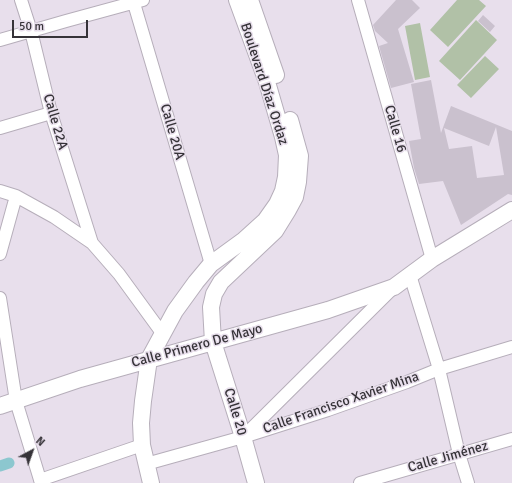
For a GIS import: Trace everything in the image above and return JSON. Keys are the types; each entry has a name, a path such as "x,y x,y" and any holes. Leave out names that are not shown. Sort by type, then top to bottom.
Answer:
{"main road":[{"name":"Boulevard Díaz Ordaz","path":"149,359 175,311 196,282 211,264 244,240 265,221 277,204 283,190 286,177 287,155 284,137 267,82 237,0"},
{"name":"Boulevard Díaz Ordaz","path":"213,342 211,307 214,294 221,282 275,231 295,197 298,182 300,156 277,79 250,0"},
{"name":"Calle Primero De Mayo","path":"0,406 80,379 328,310 394,287 432,258 512,210"},
{"name":"Calle 20","path":"213,342 256,483"},
{"path":"149,359 141,423 142,445 151,483"}],"street":[{"name":"Calle 22A","path":"21,0 31,31 51,113 92,244"},
{"name":"Calle 16","path":"358,0 432,258"},
{"path":"0,40 137,1"},
{"name":"Calle 20A","path":"137,1 211,264"},
{"path":"0,128 51,113"},
{"path":"0,191 16,196 54,217 92,244 119,274 162,333"},
{"path":"0,254 16,196"},
{"path":"410,275 440,369 459,454 468,483"},
{"name":"Calle Primero De Mayo","path":"243,437 394,287"},
{"path":"0,298 16,401 41,482 142,445"},
{"path":"506,349 512,339"},
{"name":"Calle Francisco Xavier Mina","path":"146,464 243,437 328,410 440,369 506,349"},
{"name":"Calle Jiménez","path":"362,483 512,438"}],"green space":[{"path":"457,0 479,0 486,6 448,47 430,30"},
{"path":"476,20 497,40 460,80 439,61"},
{"path":"420,23 430,77 415,80 405,26"},
{"path":"485,56 499,69 471,98 457,85"}],"building":[{"path":"396,0 412,0 420,8 398,29 414,82 391,88 379,46 388,43 375,31 373,25"},
{"path":"483,15 495,26 490,32 478,21"},
{"path":"431,80 441,133 451,106 512,131 512,195 508,194 461,225 443,181 419,184 414,168 409,141 421,139 411,84","holes":["496,127 504,175 477,178 472,146 449,149 444,128 489,146"]}],"waterway":[{"path":"0,466 9,463"}]}
